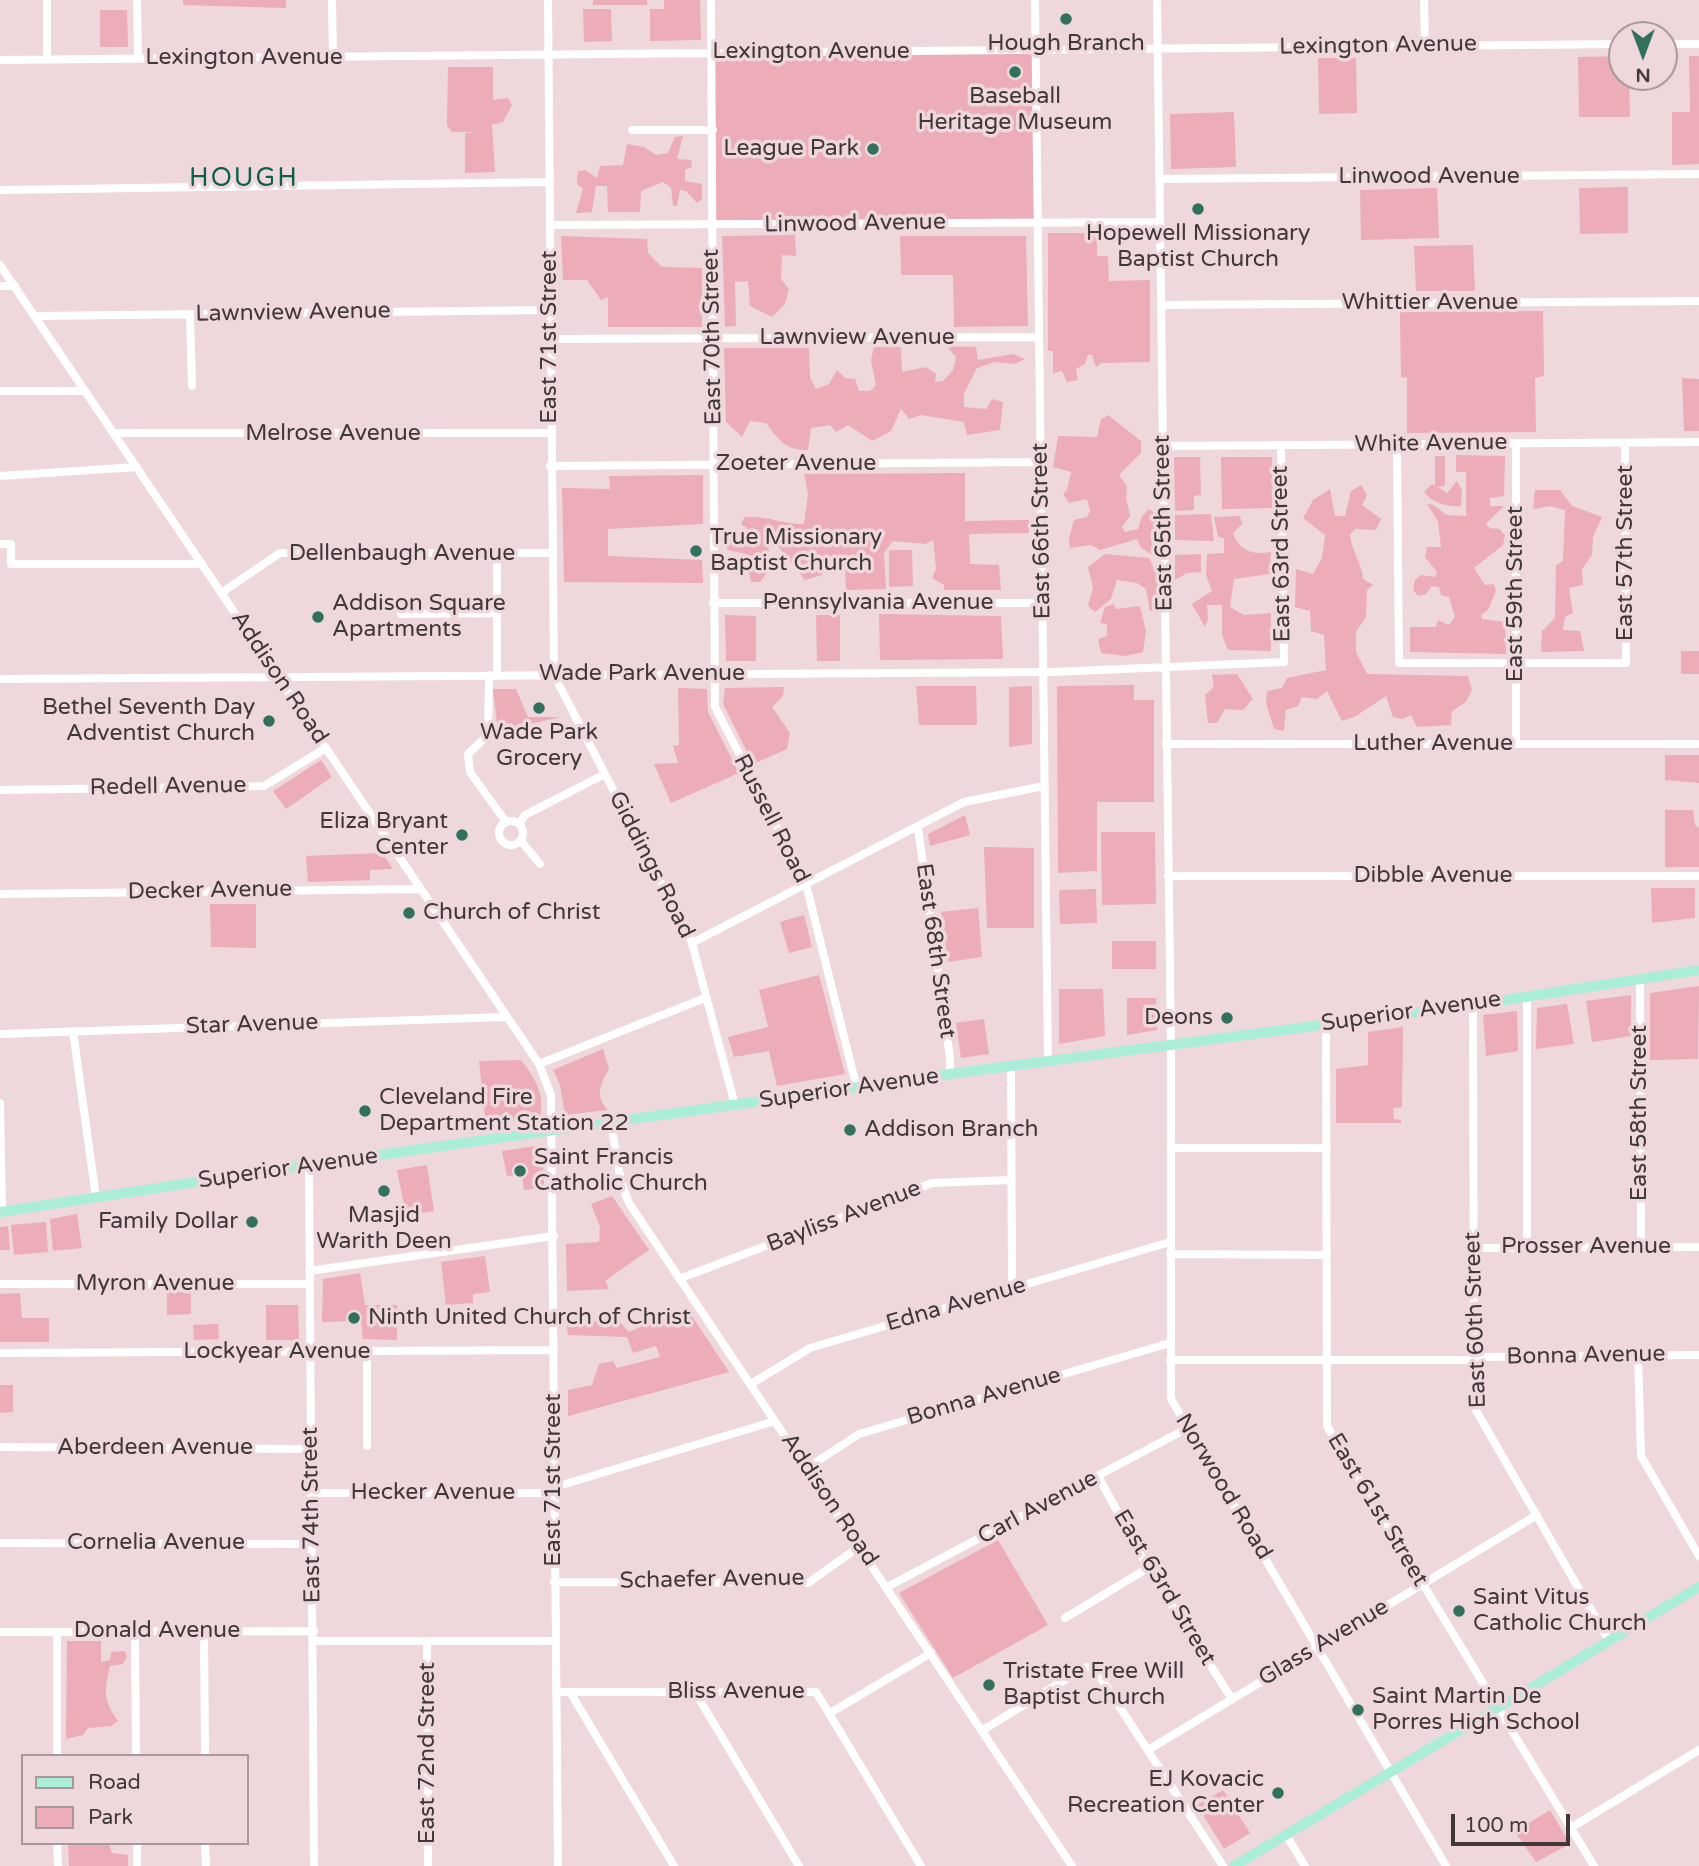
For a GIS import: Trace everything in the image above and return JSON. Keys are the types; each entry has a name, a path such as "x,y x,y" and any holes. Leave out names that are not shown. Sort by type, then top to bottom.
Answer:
{"main road":[{"name":"Superior Avenue","path":"1,1212 309,1165 950,1074 1011,1068 1473,1004 1699,970"},
{"path":"1234,1866 1699,1587"}],"street":[{"path":"47,0 47,59"},
{"path":"138,0 138,58"},
{"path":"332,0 332,57"},
{"name":"East 71st Street","path":"548,0 554,675"},
{"name":"East 70th Street","path":"711,0 715,674"},
{"name":"East 66th Street","path":"1035,0 1048,1062"},
{"name":"East 65th Street","path":"1157,0 1171,1045"},
{"path":"1424,0 1425,46"},
{"name":"Lexington Avenue","path":"0,60 1608,44"},
{"path":"1678,44 1699,44"},
{"path":"632,130 713,130"},
{"name":"Linwood Avenue","path":"1160,179 1699,174"},
{"path":"0,190 550,182"},
{"name":"Linwood Avenue","path":"550,225 1160,222"},
{"name":"Addison Road","path":"0,265 37,316 274,675 539,1064 551,1094"},
{"path":"0,286 15,286"},
{"name":"Whittier Avenue","path":"1162,305 1699,300"},
{"name":"Lawnview Avenue","path":"37,316 549,310"},
{"path":"190,314 192,386"},
{"name":"Lawnview Avenue","path":"549,339 1039,337"},
{"path":"0,391 84,391"},
{"name":"Melrose Avenue","path":"115,433 551,433"},
{"name":"White Avenue","path":"1163,446 1699,442"},
{"name":"East 59th Street","path":"1516,443 1516,744"},
{"path":"1397,444 1399,663 1516,664"},
{"name":"East 57th Street","path":"1516,664 1626,663 1625,444"},
{"name":"East 63rd Street","path":"1281,446 1284,662"},
{"name":"Zoeter Avenue","path":"551,466 1041,462"},
{"path":"0,476 137,467"},
{"path":"0,544 11,544 11,564 202,564"},
{"name":"Dellenbaugh Avenue","path":"221,593 280,553 552,553"},
{"path":"497,553 497,613 488,735 468,754 468,765 470,772 506,822 519,824"},
{"name":"Pennsylvania Avenue","path":"713,603 1042,603"},
{"path":"401,614 497,613"},
{"name":"Wade Park Avenue","path":"0,679 1043,671 1284,662"},
{"name":"Russell Road","path":"715,674 715,708 806,884 857,1089"},
{"name":"Giddings Road","path":"554,675 692,943 734,1105"},
{"name":"Luther Avenue","path":"1166,744 1699,744"},
{"name":"Redell Avenue","path":"0,790 264,786 326,748"},
{"path":"519,824 525,815 605,774"},
{"path":"692,943 964,802 1044,786"},
{"path":"506,822 499,834 504,842 512,845 521,841"},
{"path":"519,824 523,832 521,841"},
{"name":"East 68th Street","path":"918,828 950,1074"},
{"path":"521,841 540,864"},
{"name":"Dibble Avenue","path":"1168,876 1699,876"},
{"name":"Decker Avenue","path":"0,894 420,889"},
{"name":"East 58th Street","path":"1640,979 1641,1247"},
{"path":"1527,996 1527,1248"},
{"path":"539,1064 705,998"},
{"name":"East 60th Street","path":"1473,1004 1473,1359 1476,1415 1609,1641"},
{"name":"Star Avenue","path":"0,1034 505,1017"},
{"name":"East 61st Street","path":"1326,1024 1326,1426 1594,1866"},
{"path":"72,1031 96,1198"},
{"name":"Norwood Road","path":"1171,1045 1171,1399 1446,1866"},
{"path":"1011,1068 1012,1289"},
{"name":"East 71st Street","path":"551,1094 558,1866"},
{"path":"0,1104 1,1212"},
{"name":"Addison Road","path":"611,1124 621,1182 629,1203 1072,1866"},
{"path":"1171,1148 1327,1148"},
{"name":"East 74th Street","path":"309,1165 314,1866"},
{"name":"Bayliss Avenue","path":"681,1278 932,1183 1011,1180"},
{"path":"309,1271 554,1236"},
{"name":"Edna Avenue","path":"751,1384 810,1348 1170,1242"},
{"name":"Prosser Avenue","path":"1473,1248 1699,1247"},
{"path":"1170,1254 1327,1255"},
{"name":"Myron Avenue","path":"0,1284 309,1284"},
{"name":"Bonna Avenue","path":"807,1468 859,1434 1170,1343"},
{"name":"Lockyear Avenue","path":"0,1353 554,1350"},
{"path":"367,1351 368,1446"},
{"path":"1639,1354 1641,1456 1699,1556"},
{"name":"Bonna Avenue","path":"1170,1360 1473,1359 1699,1354"},
{"name":"Hecker Avenue","path":"310,1493 555,1490 775,1421"},
{"name":"Carl Avenue","path":"887,1587 1188,1428"},
{"name":"Aberdeen Avenue","path":"0,1447 310,1449"},
{"name":"East 63rd Street","path":"1098,1476 1148,1568 1232,1699"},
{"name":"Glass Avenue","path":"1148,1750 1317,1645 1537,1515"},
{"name":"Cornelia Avenue","path":"0,1543 312,1544"},
{"name":"Schaefer Avenue","path":"554,1583 808,1583 860,1546"},
{"path":"1065,1618 1148,1568"},
{"path":"204,1630 205,1754"},
{"name":"Donald Avenue","path":"0,1632 314,1631"},
{"path":"57,1632 57,1754"},
{"path":"135,1632 136,1754"},
{"path":"314,1641 555,1641"},
{"name":"East 72nd Street","path":"427,1641 428,1866"},
{"name":"Bliss Avenue","path":"556,1692 816,1692 830,1713 931,1653"},
{"path":"983,1730 1084,1668 1093,1666 1223,1866"},
{"path":"570,1692 674,1866"},
{"path":"695,1692 799,1866"},
{"path":"830,1713 921,1866"},
{"path":"1572,1827 1699,1750"},
{"path":"1286,1835 1305,1866"},
{"path":"57,1845 58,1866"},
{"path":"137,1845 137,1866"},
{"path":"205,1845 206,1866"}],"green space":[{"path":"183,0 286,0 286,8 183,5"},
{"path":"593,0 647,0 647,5 593,5"},
{"path":"664,0 700,0 701,40 650,41 650,9 664,9"},
{"path":"583,9 611,9 612,41 584,42"},
{"path":"100,10 127,10 128,47 100,47"},
{"name":"League Park","path":"1036,50 1038,223 712,225 711,53"},
{"path":"1608,56 1608,91 1629,91 1630,117 1579,117 1578,57"},
{"path":"1689,56 1699,56 1699,164 1672,165 1672,112 1690,112"},
{"path":"1318,58 1356,58 1357,113 1319,114"},
{"path":"448,67 493,67 493,100 508,98 512,105 503,122 492,125 495,172 465,173 465,133 476,132 452,132 447,125"},
{"path":"1234,112 1236,167 1171,169 1170,114"},
{"path":"683,136 677,159 691,160 692,167 685,170 685,181 702,184 702,199 697,203 686,191 680,190 677,206 673,206 671,188 663,182 641,191 640,212 608,212 607,186 596,186 592,212 576,213 583,189 577,184 578,171 585,170 597,178 600,166 623,165 627,144 644,147 656,155 668,153 675,137"},
{"path":"1628,187 1628,233 1580,234 1579,188"},
{"path":"1437,188 1439,238 1361,240 1360,190"},
{"path":"1048,233 1097,233 1097,256 1108,256 1109,281 1150,280 1150,362 1101,363 1096,367 1092,355 1088,355 1085,364 1076,369 1078,380 1067,382 1062,371 1053,373 1053,351 1048,351"},
{"path":"795,235 796,256 782,255 781,279 789,289 785,304 772,317 750,306 748,281 735,282 736,326 725,327 722,236"},
{"path":"561,236 647,239 648,253 662,267 702,268 702,327 608,327 608,297 601,300 587,280 563,280"},
{"path":"900,236 1026,236 1028,326 954,327 953,275 901,275"},
{"path":"1473,245 1475,291 1416,291 1414,246"},
{"path":"1543,311 1544,376 1535,378 1536,432 1407,433 1407,378 1401,377 1400,312"},
{"path":"947,346 976,347 978,360 1013,354 1025,359 1015,364 995,362 977,368 964,394 964,407 986,409 992,399 1003,402 1000,430 967,435 964,422 921,415 909,419 901,409 891,431 872,441 848,425 836,432 830,425 811,428 808,450 800,450 783,443 766,423 750,421 742,437 726,422 724,348 809,348 810,377 816,389 829,384 837,370 845,378 855,379 859,391 870,391 876,385 871,360 874,347 901,347 902,372 926,367 936,374 935,382 943,381 953,370 956,357"},
{"path":"1682,378 1699,379 1699,431 1684,431"},
{"path":"1108,415 1141,441 1141,453 1119,475 1127,486 1126,498 1130,516 1122,527 1125,532 1138,529 1142,516 1149,509 1154,513 1159,524 1157,557 1141,548 1137,539 1100,550 1091,545 1070,548 1069,538 1074,520 1087,517 1090,511 1087,499 1069,503 1063,494 1067,490 1071,472 1053,467 1058,436 1097,437 1101,419"},
{"path":"1456,455 1505,456 1504,496 1490,498 1490,506 1504,506 1486,524 1489,528 1499,529 1505,535 1503,545 1474,568 1485,585 1494,584 1496,591 1488,610 1481,615 1482,619 1505,622 1506,654 1410,652 1410,627 1436,627 1438,620 1449,625 1455,617 1449,597 1441,595 1439,587 1432,586 1426,594 1418,596 1413,590 1415,580 1421,575 1435,577 1437,572 1425,557 1427,547 1441,547 1438,521 1427,504 1434,505 1446,515 1466,516 1466,472 1456,472"},
{"path":"1435,456 1445,456 1445,486 1438,487 1447,493 1457,481 1462,490 1461,506 1441,504 1424,492 1432,484 1435,485"},
{"path":"1174,457 1200,457 1201,495 1194,496 1194,510 1175,511"},
{"path":"1221,457 1272,457 1273,508 1222,509"},
{"path":"965,473 965,521 1029,520 1029,533 969,534 970,564 999,565 1001,590 944,590 944,585 932,578 936,568 933,540 925,544 893,541 884,553 886,589 846,590 845,565 824,568 822,575 805,580 777,545 769,547 768,556 777,568 770,569 760,582 751,582 746,554 727,550 728,540 747,537 747,528 741,524 745,517 804,524 808,494 804,474"},
{"path":"703,475 703,524 608,529 608,556 702,560 703,583 564,582 562,488 610,489 609,476"},
{"path":"1361,485 1367,495 1362,505 1381,519 1376,530 1355,529 1350,535 1363,579 1373,585 1367,590 1366,617 1356,632 1356,652 1367,674 1468,676 1472,690 1466,702 1452,711 1451,725 1417,727 1411,715 1403,719 1393,717 1386,696 1356,716 1342,721 1327,691 1317,699 1302,697 1298,706 1286,710 1284,731 1274,729 1266,703 1267,691 1282,688 1287,678 1326,670 1324,635 1311,631 1310,611 1295,607 1296,569 1313,574 1322,558 1325,535 1303,518 1313,500 1330,489 1335,516 1345,516 1351,491"},
{"path":"1535,490 1560,490 1572,506 1602,517 1593,537 1592,555 1582,569 1583,585 1569,588 1573,613 1565,617 1563,630 1580,631 1584,651 1541,652 1542,631 1555,618 1556,565 1563,561 1565,510 1550,506 1533,509"},
{"path":"1211,514 1214,541 1175,540 1175,515"},
{"path":"1240,516 1242,524 1233,533 1236,539 1248,551 1271,552 1270,574 1234,579 1230,607 1244,615 1271,613 1271,651 1228,650 1222,635 1222,605 1207,605 1208,619 1205,627 1192,604 1212,591 1206,575 1207,554 1224,553 1224,538 1218,537 1214,517"},
{"path":"889,550 912,550 913,586 889,587"},
{"path":"1105,554 1149,558 1159,579 1161,609 1150,611 1146,589 1137,583 1117,580 1111,599 1095,612 1088,606 1093,588 1088,567"},
{"path":"1201,554 1201,572 1187,573 1175,580 1175,555"},
{"path":"1114,604 1116,609 1140,606 1146,632 1143,652 1124,656 1101,653 1098,639 1107,636 1107,624 1100,623 1105,607"},
{"path":"879,614 1001,616 1003,659 880,660"},
{"path":"725,615 756,616 756,661 726,661"},
{"path":"816,615 840,615 840,661 817,661"},
{"path":"1681,651 1699,651 1699,674 1681,674"},
{"path":"1237,674 1253,699 1243,710 1225,709 1217,723 1208,723 1205,695 1214,687 1212,675"},
{"path":"1134,685 1134,700 1154,700 1154,802 1097,802 1097,871 1058,873 1057,686"},
{"path":"916,686 976,686 977,725 919,725"},
{"path":"1032,686 1032,744 1009,747 1009,687"},
{"path":"784,687 783,696 772,707 790,733 787,749 753,764 723,704 725,688"},
{"path":"678,688 707,689 708,712 739,773 671,803 654,764 678,763 673,746 679,745"},
{"path":"493,689 516,689 528,717 561,717 498,731"},
{"path":"1665,755 1699,755 1699,783 1665,780"},
{"path":"321,760 332,777 286,809 273,791"},
{"path":"1665,810 1693,810 1695,825 1699,828 1699,867 1665,867"},
{"path":"965,815 970,835 930,846 928,834"},
{"path":"1101,832 1155,832 1156,904 1102,905"},
{"path":"984,847 1034,848 1034,928 987,928"},
{"path":"382,853 393,869 370,870 370,880 308,882 306,856"},
{"path":"1651,888 1695,888 1695,918 1652,923"},
{"path":"1096,889 1097,923 1060,924 1059,890"},
{"path":"210,904 256,904 256,948 211,947"},
{"path":"978,908 982,957 948,962 941,912"},
{"path":"804,915 812,947 789,953 780,922"},
{"path":"1112,941 1156,941 1156,969 1112,969"},
{"path":"819,975 845,1074 777,1086 769,1051 734,1057 728,1037 768,1027 759,990"},
{"path":"1699,986 1698,1059 1650,1060 1650,993"},
{"path":"1059,989 1103,989 1105,1036 1059,1044"},
{"path":"1631,995 1631,1036 1592,1042 1586,1001"},
{"path":"1127,998 1156,998 1157,1030 1127,1035"},
{"path":"1567,1004 1574,1044 1536,1049 1537,1008"},
{"path":"1517,1011 1518,1051 1486,1056 1483,1015"},
{"path":"984,1019 989,1054 961,1058 956,1023"},
{"path":"1403,1027 1402,1107 1393,1108 1394,1119 1401,1120 1401,1123 1336,1123 1336,1069 1368,1065 1368,1032"},
{"path":"603,1049 609,1069 601,1084 600,1095 608,1110 565,1115 560,1085 553,1070"},
{"path":"521,1060 538,1087 540,1117 486,1125 479,1061"},
{"path":"543,1145 544,1188 524,1190 522,1175 507,1176 502,1151"},
{"path":"427,1165 434,1211 406,1215 397,1170"},
{"path":"612,1196 649,1250 605,1281 609,1289 567,1291 566,1244 599,1242 600,1227 591,1204"},
{"path":"77,1214 82,1248 53,1251 50,1219"},
{"path":"46,1222 48,1252 14,1255 11,1225"},
{"path":"8,1226 10,1250 0,1250 0,1227"},
{"path":"485,1256 490,1292 473,1294 473,1303 446,1305 441,1262"},
{"path":"360,1273 365,1305 397,1305 397,1340 363,1339 361,1321 322,1322 323,1279"},
{"path":"167,1292 191,1292 191,1314 167,1315"},
{"path":"20,1293 22,1318 49,1318 49,1342 0,1342 0,1294"},
{"path":"266,1305 298,1305 299,1340 266,1340"},
{"path":"686,1307 729,1372 568,1416 568,1390 592,1385 599,1364 613,1361 617,1368 660,1357 656,1346 633,1353 627,1337 568,1335 566,1321 619,1321 629,1332"},
{"path":"218,1324 219,1339 194,1340 193,1325"},
{"path":"0,1385 13,1385 13,1412 0,1413"},
{"path":"998,1540 1048,1625 953,1678 899,1593"},
{"path":"67,1641 101,1641 101,1662 110,1660 111,1652 125,1651 127,1657 123,1664 110,1666 107,1682 107,1701 118,1721 111,1726 88,1728 83,1735 66,1739"},
{"path":"1223,1790 1250,1833 1224,1849 1197,1805"},
{"path":"1550,1810 1570,1844 1536,1862 1515,1832"},
{"path":"68,1845 110,1845 112,1853 128,1855 128,1866 69,1866"}],"place":[{"name":"Hough Branch","path":"1066,19"},
{"name":"Baseball Heritage Museum","path":"1015,72"},
{"name":"League Park","path":"873,149"},
{"name":"Hopewell Missionary Baptist Church","path":"1198,209"},
{"name":"True Missionary Baptist Church","path":"696,551"},
{"name":"Addison Square Apartments","path":"318,617"},
{"name":"Wade Park Grocery","path":"539,708"},
{"name":"Bethel Seventh Day Adventist Church","path":"269,721"},
{"name":"Eliza Bryant Center","path":"462,835"},
{"name":"Church of Christ","path":"409,913"},
{"name":"Deons","path":"1227,1018"},
{"name":"Cleveland Fire Department Station 22","path":"365,1111"},
{"name":"Addison Branch","path":"850,1130"},
{"name":"Saint Francis Catholic Church","path":"520,1171"},
{"name":"Masjid Warith Deen","path":"384,1191"},
{"name":"Family Dollar","path":"252,1222"},
{"name":"Ninth United Church of Christ","path":"354,1318"},
{"name":"Saint Vitus Catholic Church","path":"1459,1611"},
{"name":"Tristate Free Will Baptist Church","path":"989,1685"},
{"name":"Saint Martin De Porres High School","path":"1358,1710"},
{"name":"EJ Kovacic Recreation Center","path":"1278,1793"}],"district":[{"name":"HOUGH","path":"244,179"}]}
